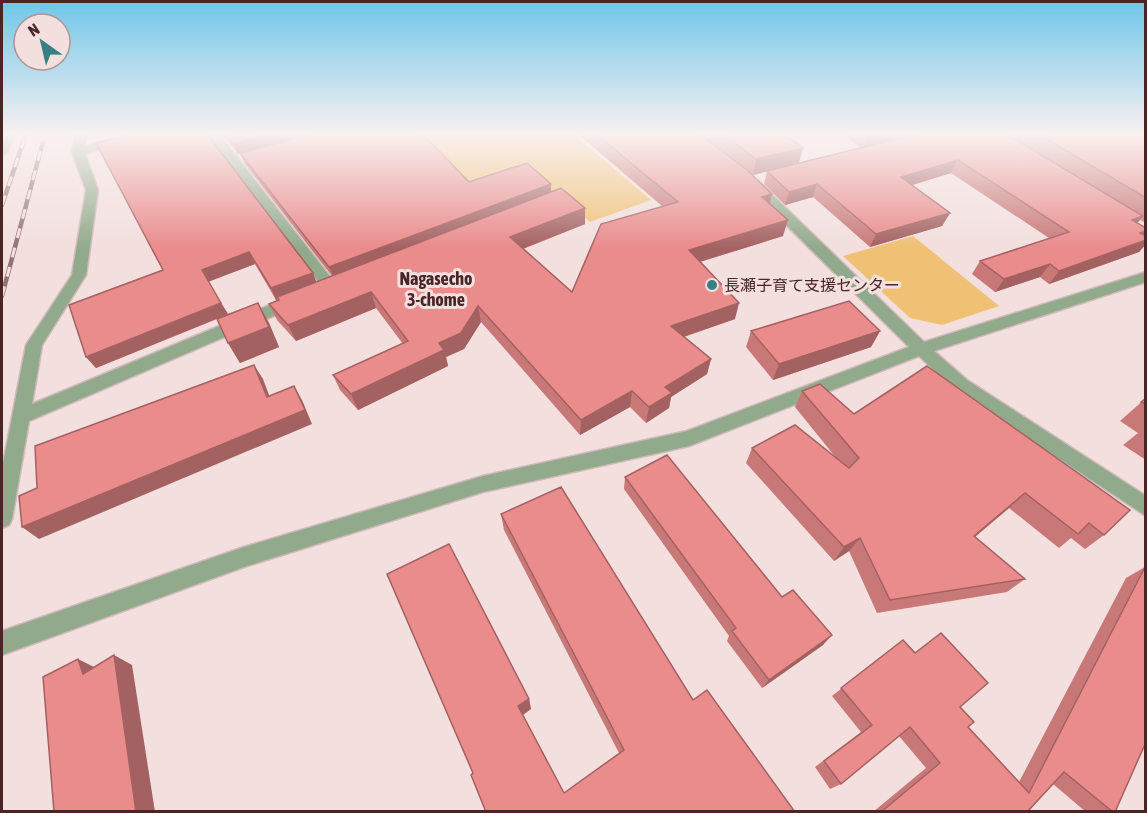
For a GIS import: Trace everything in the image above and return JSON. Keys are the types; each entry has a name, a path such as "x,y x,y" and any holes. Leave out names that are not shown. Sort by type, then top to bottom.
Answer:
{"street":[{"path":"2,519 34,345 79,275 92,190 85,172"},
{"path":"22,416 335,285 248,172"},
{"path":"751,178 921,349 961,385 1146,507"},
{"path":"2,643 243,557 483,484 689,438 921,349 1146,277"}],"shaded area":[{"path":"456,172 618,172 651,200 590,222 558,194 493,218"},
{"path":"913,236 999,306 942,325 910,318 843,256"}],"building":[{"path":"111,172 236,172 313,273 271,288 249,252 202,270 221,303 86,357 69,305 163,270"},
{"path":"255,172 459,172 469,182 500,172 537,172 551,184 329,267"},
{"path":"642,172 749,172 772,194 762,197 788,220 689,250 739,303 671,326 711,359 665,387 672,393 649,407 632,391 581,420 478,306 461,333 439,343 444,350 351,394 333,375 408,341 371,292 288,325 269,304 279,300 277,297 561,188 585,208 510,237 572,292 601,224 678,202"},
{"path":"768,172 918,172 901,177 950,213 876,234 817,184 789,192"},
{"path":"976,172 1069,172 1143,216 1132,220 1146,228 1146,231 1140,233 1146,236 1146,240 1059,271 1050,264 1004,279 980,261 1069,232"},
{"path":"1102,172 1146,172 1146,198"},
{"path":"849,301 880,331 779,364 751,331"},
{"path":"258,303 269,327 228,343 217,319"},
{"path":"254,365 267,397 294,386 305,410 22,527 19,496 37,488 35,446"},
{"path":"927,366 1130,510 1104,535 1089,523 1078,534 1025,493 974,536 1025,579 890,600 860,538 844,547 752,448 795,425 849,468 859,458 802,391 820,384 854,414"},
{"path":"667,455 782,597 793,590 832,635 769,680 732,631 736,628 625,477"},
{"path":"561,487 693,700 707,690 795,812 486,812 471,775 473,773 387,574 449,544 529,699 518,706 564,793 624,750 501,514"},
{"path":"1145,567 1146,742 1115,812 1064,772 1027,812 881,812 940,763 910,727 841,784 824,761 872,725 841,688 903,640 915,653 941,633 988,683 960,707 974,722 968,727 1029,793"},
{"path":"114,655 136,812 54,812 43,677 78,659 83,674"}],"railway":[{"path":"2,205 13,172"},
{"path":"2,296 35,172"}],"place":[{"name":"長瀬子育て支援センター","path":"712,285"}],"district":[{"name":"Nagasecho 3-chome","path":"436,289"}]}
